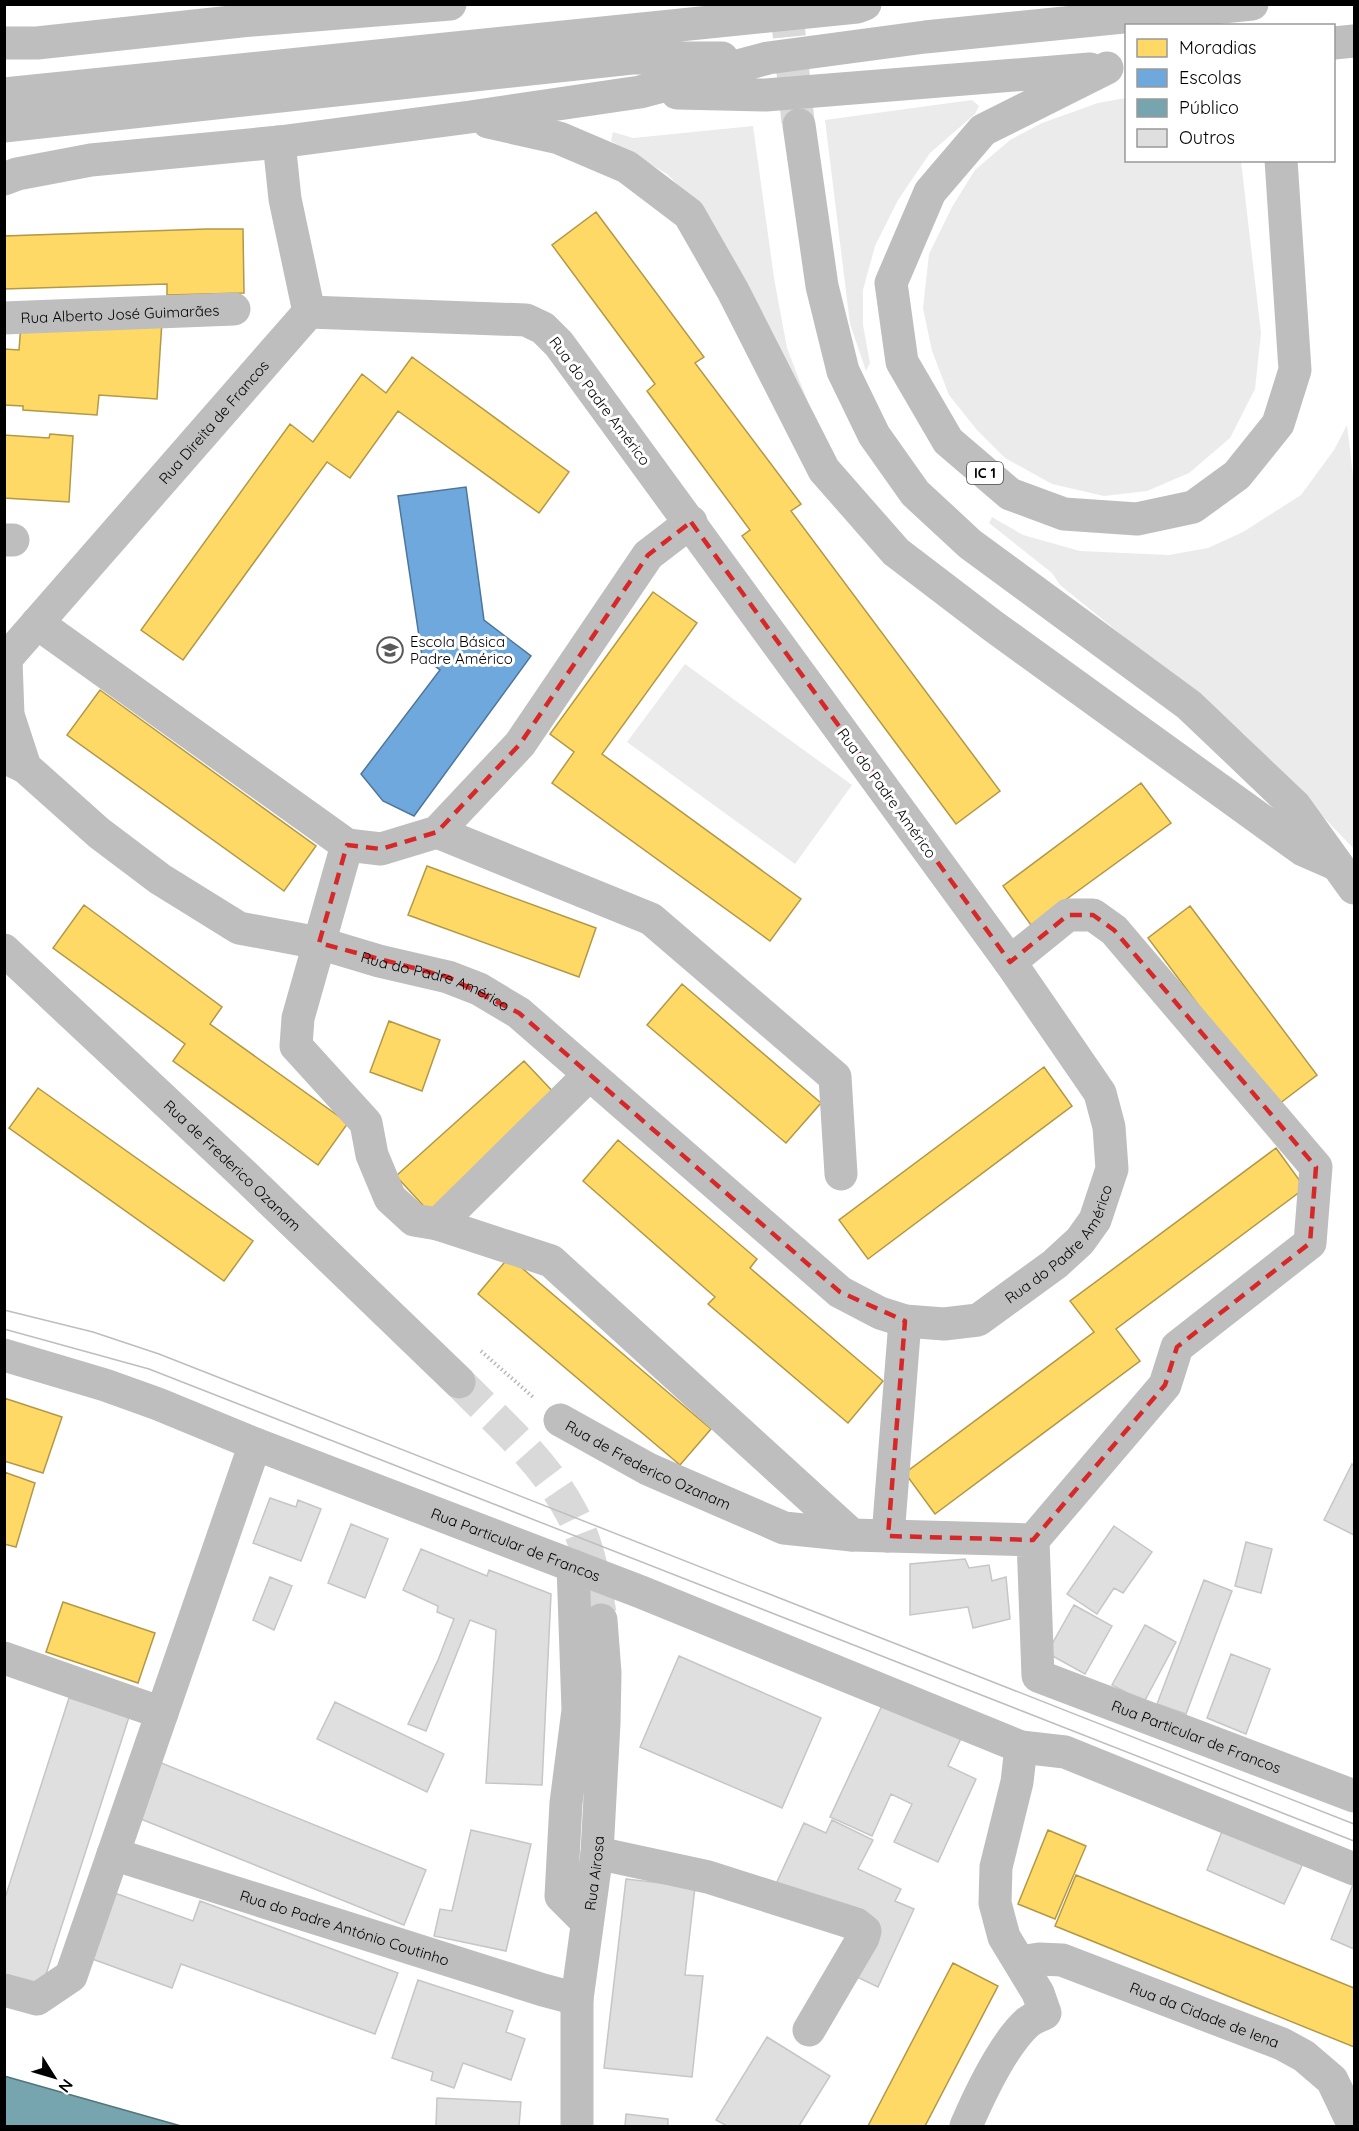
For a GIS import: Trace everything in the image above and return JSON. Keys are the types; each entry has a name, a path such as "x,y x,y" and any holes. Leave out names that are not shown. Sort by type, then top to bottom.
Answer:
{"main road":[{"path":"241,21 300,4"},
{"path":"4,43 37,44 241,21 450,4"},
{"path":"4,94 857,7 865,4"},
{"path":"4,179 16,174 92,160 279,142 640,92 768,58 925,37 1252,4"},
{"path":"1263,4 1266,24"},
{"path":"1335,43 1354,41"},
{"path":"4,126 632,58 768,58"},
{"path":"640,92 766,95 1117,67"},
{"name":"IC 1","path":"1117,67 983,130 930,192 891,283 902,362 948,441 1010,494 1064,514 1137,519 1193,507 1237,476 1278,424 1295,370 1281,162"},
{"path":"470,117 560,138 627,167 688,214 733,291 824,470 896,552 993,626 1303,850 1345,876"},
{"path":"799,125 822,286 843,371 874,435 915,493 970,544 1189,705 1295,806 1345,876"},
{"path":"279,142 285,199 309,312"},
{"name":"Rua Alberto José Guimarães","path":"4,318 234,309"},
{"name":"Rua do Padre Américo","path":"5,661 8,715 15,762 99,833 160,879 239,928 319,943 379,961 448,977 479,989 519,1013 840,1292 880,1313 905,1321 944,1324 978,1320 1055,1264 1080,1241 1095,1220 1112,1169 1110,1137 1100,1093 1010,962 559,344 543,328 526,320 309,312"},
{"name":"Rua Direita de Francos","path":"5,661 309,312"},
{"path":"37,623 347,845 381,849 437,832 520,744 648,555 691,522"},
{"path":"437,832 651,919 836,1077 841,1174"},
{"path":"347,845 297,1018 296,1046 366,1123 372,1155 390,1198 414,1220 438,1224 551,1261 852,1535"},
{"path":"1010,962 1068,915 1093,915 1114,930 1316,1167 1310,1243 1177,1347 1165,1385 1033,1540"},
{"name":"Rua de Frederico Ozanam","path":"4,950 241,1172 459,1382"},
{"path":"438,1224 589,1075"},
{"path":"888,1536 905,1321"},
{"name":"Rua Particular de Francos","path":"4,1355 105,1385 573,1566 1021,1747 1065,1752 1354,1869"},
{"name":"Rua de Frederico Ozanam","path":"560,1420 648,1469 784,1528 852,1535 1033,1540"},
{"path":"4,1990 37,1999 71,1976 255,1444"},
{"name":"Rua Particular de Francos","path":"1033,1540 1038,1676 1354,1797"},
{"path":"573,1566 578,1710 566,1803 561,1896 587,1922"},
{"name":"Rua Airosa","path":"577,2127 577,1999 597,1853 604,1723 605,1673 601,1620"},
{"path":"4,1658 162,1713"},
{"path":"966,2127 988,2081 1010,2046 1029,2022 1045,2013 1038,1993 1012,1950 995,1902 996,1867 1017,1782 1021,1747"},
{"path":"597,1853 708,1877 856,1924 865,1931 809,2030"},
{"name":"Rua do Padre António Coutinho","path":"114,1854 577,1999"},
{"name":"Rua da Cidade de Iena","path":"1012,1950 1039,1959 1062,1960 1282,2044 1304,2056 1332,2080 1352,2122"}],"path":[{"name":"Rua de Frederico Ozanam","path":"479,1349 560,1420"}],"highlighted area":[{"path":"691,522 1010,962 1068,915 1093,915 1114,930 1316,1167 1310,1243 1177,1347 1165,1385 1033,1540 888,1536 905,1321 840,1292 519,1013 448,977 319,943 347,845 381,849 437,832 520,744 648,555"}],"shaded area":[{"path":"1125,98 1125,162 1241,162 1261,333 1255,389 1230,438 1189,473 1147,491 1104,496 1052,484 1005,458 977,430 949,395 932,351 923,308 929,254 952,207 975,170 1010,140 1042,123 1098,103"},
{"path":"972,100 979,106 975,114 930,153 898,200 875,246 863,290 863,325 870,363 866,371 850,324 825,120"},
{"path":"753,126 774,278 787,348 816,423 694,201 667,174 611,141 613,132 633,138"},
{"path":"1347,425 1354,484 1354,849 1244,734 1060,585 1052,573 989,523 992,517 1023,535 1080,551 1169,555 1208,548 1243,532 1301,495 1334,450"},
{"path":"685,664 852,785 795,864 627,742"}],"building: Moradias":[{"path":"596,212 704,357 695,363 801,504 791,511 1000,791 956,824 742,536 750,530 647,391 655,384 552,245"},
{"path":"243,229 244,293 167,295 167,284 4,289 4,236"},
{"path":"162,321 157,399 99,395 97,415 23,410 23,406 4,405 4,349 19,350 21,324"},
{"path":"412,357 569,472 539,513 398,411 350,478 327,462 183,660 141,630 290,424 313,442 362,374 386,393"},
{"path":"50,434 73,436 69,502 4,498 4,435 49,438"},
{"path":"653,592 697,623 602,754 801,899 770,941 552,783 574,752 550,734"},
{"path":"100,690 316,846 284,891 67,735"},
{"path":"1141,783 1171,823 1031,925 1003,886"},
{"path":"427,866 596,928 579,977 408,915"},
{"path":"84,905 222,1007 210,1024 348,1123 318,1165 173,1061 185,1044 53,948"},
{"path":"1190,906 1317,1075 1275,1107 1148,938"},
{"path":"682,984 821,1103 786,1143 647,1025"},
{"path":"389,1021 440,1040 422,1091 370,1072"},
{"path":"524,1061 558,1097 431,1214 396,1176"},
{"path":"1044,1067 1072,1106 868,1259 839,1220"},
{"path":"38,1088 253,1241 224,1281 9,1128"},
{"path":"618,1140 757,1259 750,1268 883,1381 848,1423 708,1304 715,1297 583,1181"},
{"path":"1276,1148 1305,1188 1116,1329 1140,1361 935,1514 905,1473 1094,1332 1070,1301"},
{"path":"509,1257 711,1429 680,1465 478,1294"},
{"path":"4,1398 62,1417 43,1473 4,1461"},
{"path":"4,1472 35,1483 16,1547 4,1544"},
{"path":"63,1602 155,1633 138,1683 46,1652"},
{"path":"1048,1830 1086,1846 1055,1919 1018,1904"},
{"path":"1076,1875 1354,1988 1354,2047 1055,1926"},
{"path":"953,1963 998,1986 925,2126 868,2126"}],"building: Escolas":[{"path":"466,487 484,620 531,656 414,816 383,801 361,774 440,670 422,656 398,496"}],"building: Público":[{"path":"4,2076 181,2126 4,2126"}],"building: Outros":[{"path":"1352,1464 1354,1466 1354,1535 1324,1520"},
{"path":"270,1498 296,1507 298,1500 321,1509 301,1561 253,1543"},
{"path":"351,1524 388,1539 365,1598 328,1583"},
{"path":"1114,1526 1152,1552 1123,1593 1114,1588 1097,1614 1067,1594"},
{"path":"1246,1542 1272,1549 1261,1593 1235,1586"},
{"path":"421,1549 487,1576 489,1570 551,1594 542,1785 486,1783 496,1630 470,1620 426,1731 408,1724 454,1619 437,1612 438,1606 403,1590"},
{"path":"965,1559 969,1568 989,1565 992,1581 1006,1577 1010,1619 973,1628 968,1607 910,1615 910,1564"},
{"path":"270,1577 292,1586 274,1630 253,1620"},
{"path":"1204,1580 1232,1591 1186,1714 1157,1704"},
{"path":"1074,1605 1112,1626 1085,1674 1047,1653"},
{"path":"1145,1625 1176,1642 1144,1702 1112,1685"},
{"path":"1231,1654 1270,1669 1246,1734 1207,1718"},
{"path":"679,1656 821,1718 782,1808 640,1747"},
{"path":"69,1698 129,1717 41,1990 4,1979 4,1901"},
{"path":"885,1699 963,1734 948,1766 976,1779 938,1862 894,1842 912,1804 891,1794 872,1836 830,1817"},
{"path":"335,1702 444,1754 427,1792 317,1739"},
{"path":"149,1758 426,1870 404,1925 126,1813"},
{"path":"832,1820 873,1840 858,1869 901,1889 895,1901 914,1909 878,1987 842,1970 863,1926 776,1884 804,1823 826,1833"},
{"path":"1226,1821 1308,1853 1284,1904 1207,1870"},
{"path":"471,1830 531,1844 506,1951 434,1936 440,1909 452,1911"},
{"path":"626,1879 695,1887 685,1975 703,1976 692,2077 604,2068"},
{"path":"1354,1882 1354,1949 1331,1939"},
{"path":"109,1891 193,1921 200,1901 398,1973 375,2034 181,1964 172,1988 84,1956"},
{"path":"418,1980 513,2011 506,2032 525,2039 511,2080 463,2063 454,2088 431,2080 433,2072 392,2058"},
{"path":"767,2037 830,2076 799,2126 727,2126 716,2120"},
{"path":"437,2098 521,2102 519,2126 436,2126"},
{"path":"626,2114 668,2119 668,2126 625,2126"}],"tunnel":[{"path":"786,4 798,122"},
{"path":"459,1382 533,1458 570,1510 587,1550 601,1620"}],"tram line":[{"path":"4,1310 93,1332 159,1354 1354,1824"},
{"path":"4,1329 149,1369 1354,1841"}],"place":[{"name":"Escola Básica Padre Américo","path":"390,650"}]}
